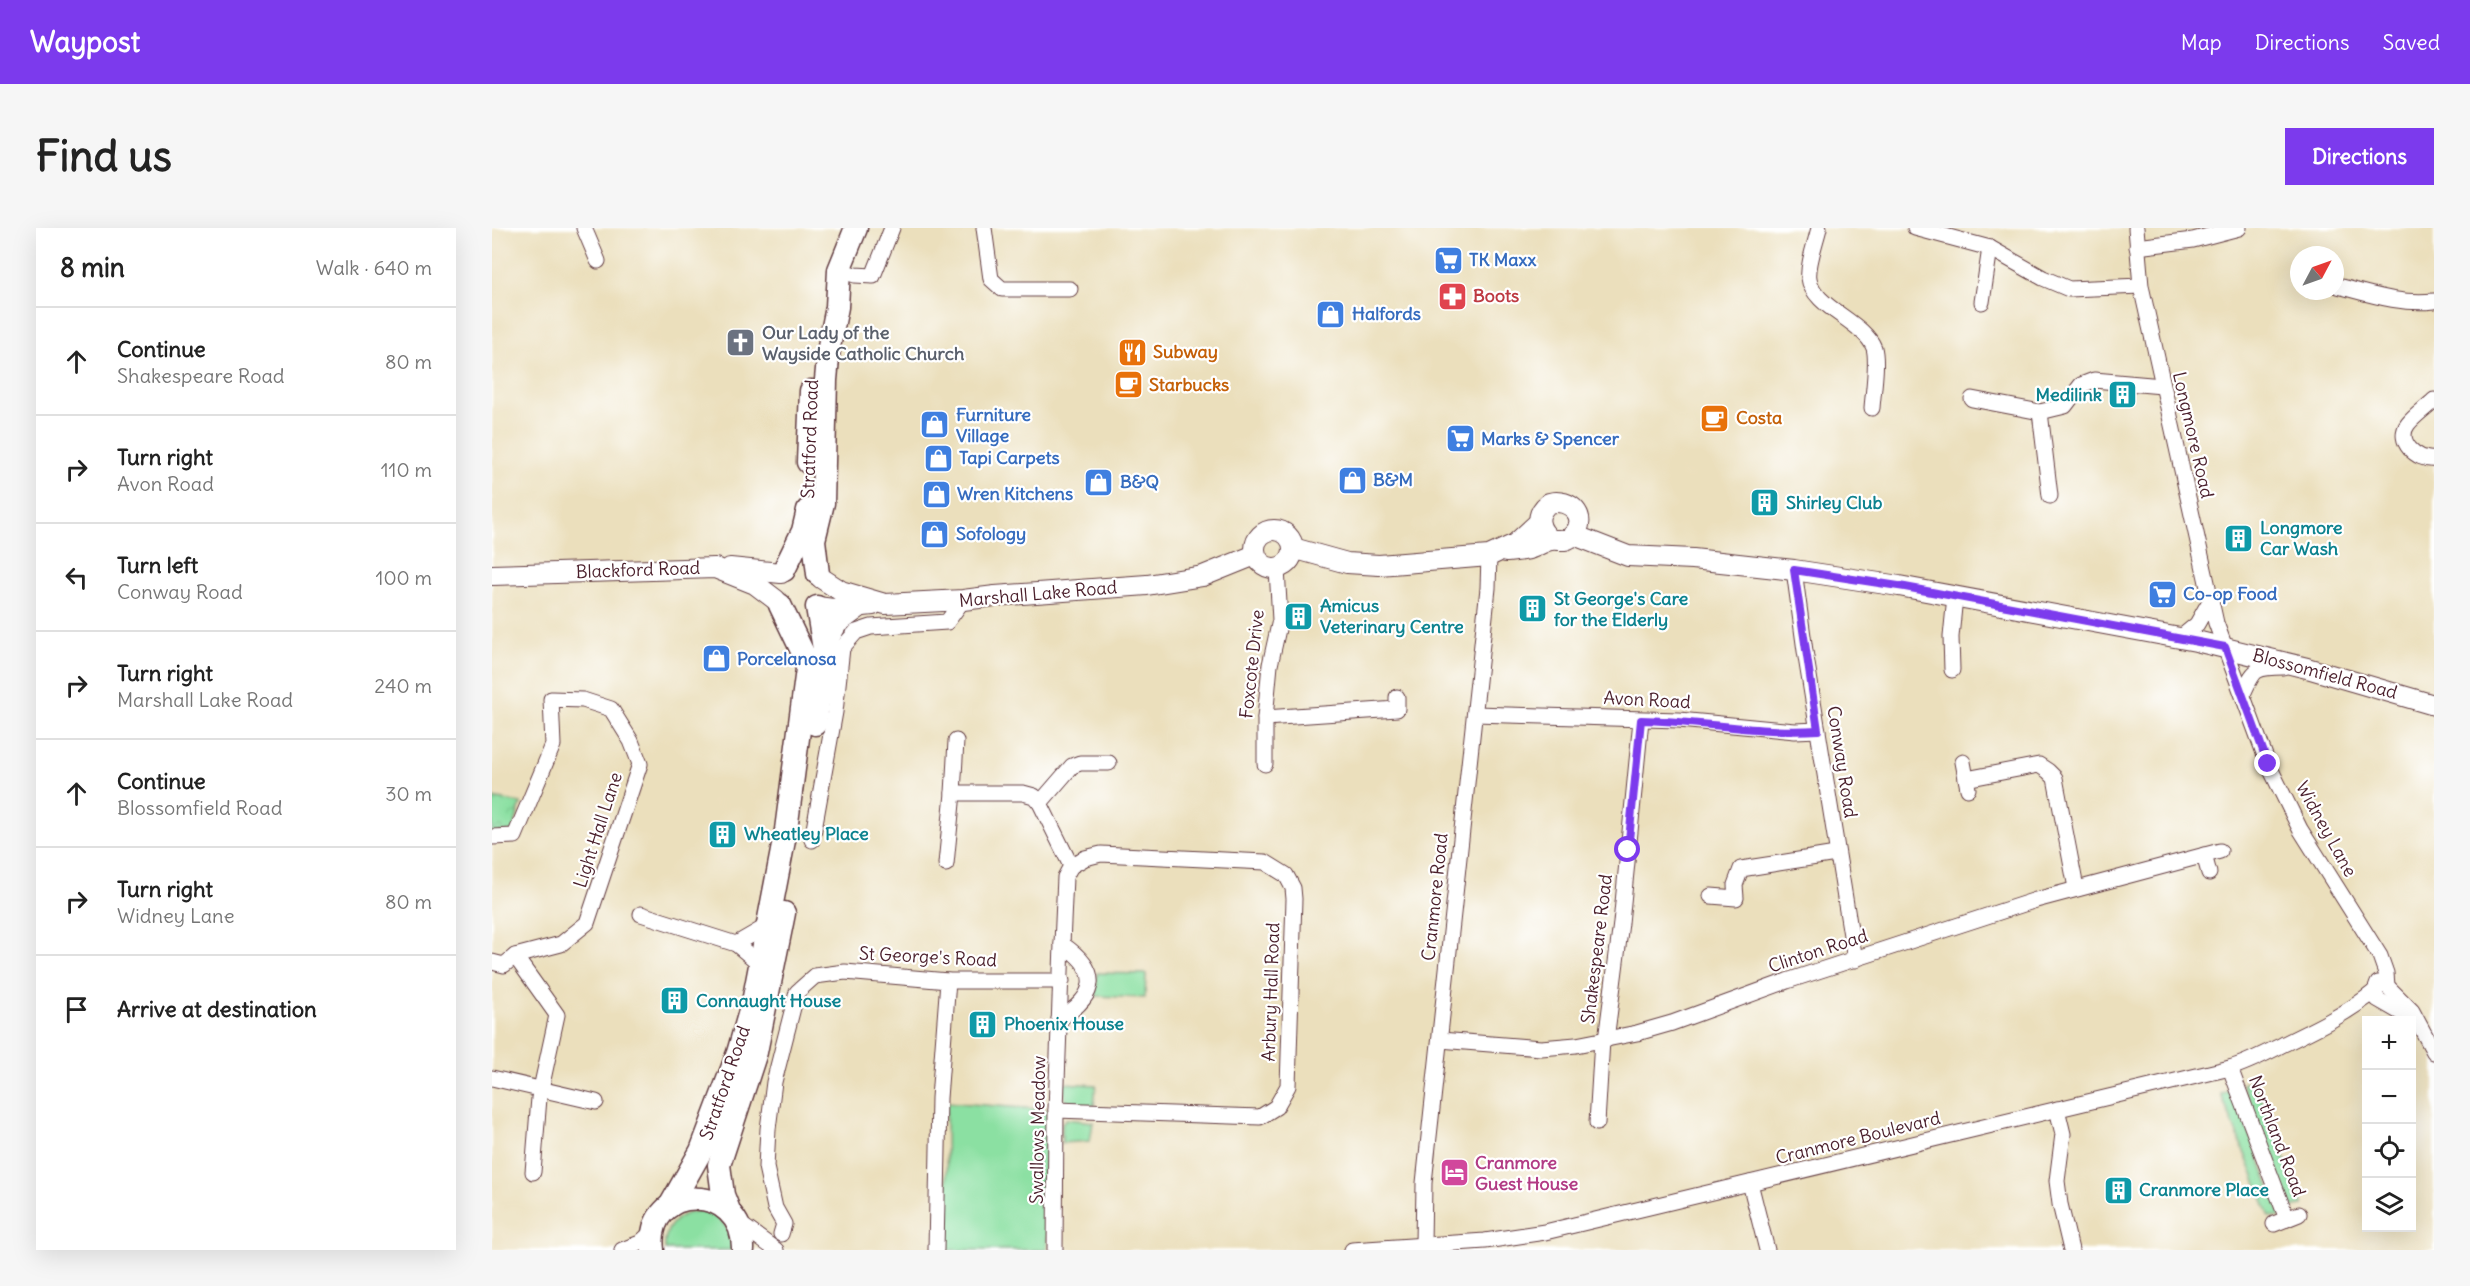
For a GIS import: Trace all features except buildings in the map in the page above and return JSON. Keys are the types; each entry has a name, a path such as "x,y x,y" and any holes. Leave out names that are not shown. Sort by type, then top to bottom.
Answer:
{"highway":[{"name":"Stratford Road","path":"653,1240 661,1214 670,1206 701,1151 738,1053 754,997 786,830 807,669 804,655 778,603 774,586 803,531 808,511 809,423 814,355 824,302 856,228"},
{"name":"Stratford Road","path":"743,1250 743,1236 723,1195 719,1165 756,1052 778,951 824,670 825,645 817,607 824,593 814,540 823,503 826,381 839,271"},
{"path":"782,572 798,565 805,566 819,576"},
{"path":"778,603 794,614 802,614 817,607"},
{"path":"670,1206 696,1198 707,1199 717,1203 734,1218"}],"main road":[{"path":"1494,554 1515,544 1539,522 1544,508 1556,501 1564,502 1574,508 1576,527"},
{"path":"1539,522 1542,533 1551,540 1560,542 1576,527"},
{"path":"1576,527 1655,558 1693,559 1794,570 2180,638"},
{"path":"1270,531 1280,531 1287,535 1293,548 1289,561 1277,568 1261,564 1256,555 1257,541 1270,531"},
{"path":"1293,548 1347,563 1379,565 1527,550 1551,540"},
{"name":"Marshall Lake Road","path":"819,576 841,591 885,604 1147,585 1203,576 1256,555"},
{"path":"715,568 782,572"},
{"name":"Blackford Road","path":"492,575 715,568 755,584 778,603"},
{"path":"817,607 833,609 885,604"},
{"path":"825,645 837,624 862,606"},
{"name":"Blossomfield Road","path":"2180,638 2307,668 2434,705"}],"street":[{"path":"584,228 598,261"},
{"path":"839,271 873,276 892,228"},
{"path":"984,228 991,279 1002,289 1070,289"},
{"path":"1819,228 1808,276 1811,287 1819,296 1870,339 1875,351 1869,412"},
{"path":"1915,228 1990,248 2050,282 2069,289 2141,286"},
{"name":"Longmore Road","path":"2136,228 2141,286 2162,386 2211,601 2225,647"},
{"path":"2137,247 2193,240 2239,228"},
{"path":"1982,304 1990,248"},
{"path":"2344,288 2390,299 2434,301"},
{"path":"1972,399 2040,412 2065,406 2081,385 2094,380 2162,386"},
{"path":"2434,400 2408,424 2406,437 2407,444 2414,453 2425,460 2434,459"},
{"path":"1986,418 1990,402"},
{"path":"2040,412 2044,488"},
{"name":"Cranmore Road","path":"1423,1244 1424,1183 1488,588 1494,554"},
{"name":"Foxcote Drive","path":"1265,764 1264,718 1270,665 1280,620 1277,568"},
{"name":"Conway Road","path":"1794,570 1854,960"},
{"path":"1952,670 1951,638 1955,597"},
{"path":"812,840 835,712 842,648 856,632 871,627 947,622 963,600"},
{"path":"2180,638 2197,624 2211,601"},
{"name":"Widney Lane","path":"2225,647 2268,764 2300,829 2379,956 2386,973 2382,993"},
{"path":"2243,694 2253,673 2262,667 2307,668"},
{"path":"1264,718 1397,709 1397,697"},
{"name":"Light Hall Lane","path":"492,837 515,836 553,745 551,699 583,700 611,709 631,741 640,764 587,923 561,944 515,956 504,965 492,962"},
{"name":"Avon Road","path":"1475,714 1679,720 1796,731 1818,730"},
{"name":"Shakespeare Road","path":"1597,1122 1604,1040 1621,923 1641,720"},
{"path":"946,864 956,741"},
{"path":"1963,762 1967,784 2039,765 2055,778 2076,888"},
{"path":"1040,803 1072,766 1080,763 1109,763"},
{"path":"953,793 1023,793 1034,796 1040,803 1071,866"},
{"name":"Clinton Road","path":"1440,1040 1541,1048 1604,1040 1672,1023 1787,981 2076,888 2220,851"},
{"name":"Arbury Hall Road","path":"1056,1110 1260,1117 1276,1107 1288,1086 1294,899 1293,888 1286,875 1265,862 1183,857 1101,854 1085,858 1071,866"},
{"path":"1712,897 1736,898 1735,885 1741,869 1836,854"},
{"path":"2204,855 2210,873"},
{"name":"Swallows Meadow","path":"1056,1250 1056,1110 1059,1019 1065,877 1071,866"},
{"path":"641,914 736,944 760,964"},
{"path":"736,944 767,926"},
{"path":"1059,1019 1085,1000 1090,989 1090,975 1079,955 1062,944"},
{"path":"515,956 557,1015 541,1090 533,1172"},
{"name":"St George's Road","path":"780,1054 797,992 815,976 845,972 948,981 1062,981"},
{"path":"936,1250 939,1098 948,981"},
{"path":"2382,993 2412,1011 2425,1029 2434,1052"},
{"name":"Cranmore Boulevard","path":"1352,1250 1485,1241 1545,1232 2230,1068 2257,1058 2382,993"},
{"name":"Stratford Road","path":"756,1052 780,1054"},
{"path":"780,1054 768,1129 766,1167 768,1211 784,1224 781,1233"},
{"name":"Northland Road","path":"2230,1068 2287,1219"},
{"path":"492,1078 596,1102"},
{"path":"2057,1110 2063,1134 2057,1181 2060,1204 2072,1250"},
{"path":"1750,1183 1767,1250"},
{"path":"734,1218 776,1250"},
{"path":"622,1250 653,1240"}],"green space":[{"path":"492,798 521,803 513,831 492,832"},
{"path":"1097,973 1146,974 1145,998 1096,996"},
{"path":"2254,1079 2303,1206 2291,1207 2242,1084"},
{"path":"1063,1083 1096,1085 1094,1106 1068,1104 1065,1100"},
{"path":"2233,1089 2281,1216 2270,1217 2221,1094"},
{"path":"946,1102 1049,1110 1047,1250 947,1250"},
{"path":"1066,1119 1093,1122 1090,1141 1062,1143 1062,1123"},
{"path":"697,1211 712,1214 723,1223 730,1235 731,1250 665,1250 666,1235 672,1223 683,1215"}],"place":[{"name":"TK Maxx","path":"1448,260"},
{"name":"Boots","path":"1452,296"},
{"name":"Halfords","path":"1331,314"},
{"name":"Our Lady of the Wayside Catholic Church","path":"741,343"},
{"name":"Subway","path":"1132,352"},
{"name":"Starbucks","path":"1128,385"},
{"name":"Medilink","path":"2123,395"},
{"name":"Costa","path":"1715,418"},
{"name":"Furniture Village","path":"935,425"},
{"name":"Marks & Spencer","path":"1460,439"},
{"name":"Tapi Carpets","path":"938,458"},
{"name":"B&M","path":"1352,480"},
{"name":"B&Q","path":"1099,482"},
{"name":"Wren Kitchens","path":"936,494"},
{"name":"Shirley Club","path":"1765,503"},
{"name":"Sofology","path":"935,534"},
{"name":"Longmore Car Wash","path":"2239,538"},
{"name":"Co-op Food","path":"2162,594"},
{"name":"St George's Care for the Elderly","path":"1533,609"},
{"name":"Amicus Veterinary Centre","path":"1299,616"},
{"name":"Porcelanosa","path":"716,659"},
{"name":"Wheatley Place","path":"723,834"},
{"name":"Connaught House","path":"675,1001"},
{"name":"Phoenix House","path":"983,1024"},
{"name":"Cranmore Guest House","path":"1454,1173"},
{"name":"Cranmore Place","path":"2118,1190"}],"route":[{"path":"1628,850 1641,720 1679,720 1796,731 1818,730 1794,570 1905,587 2225,647 2268,764"}]}
